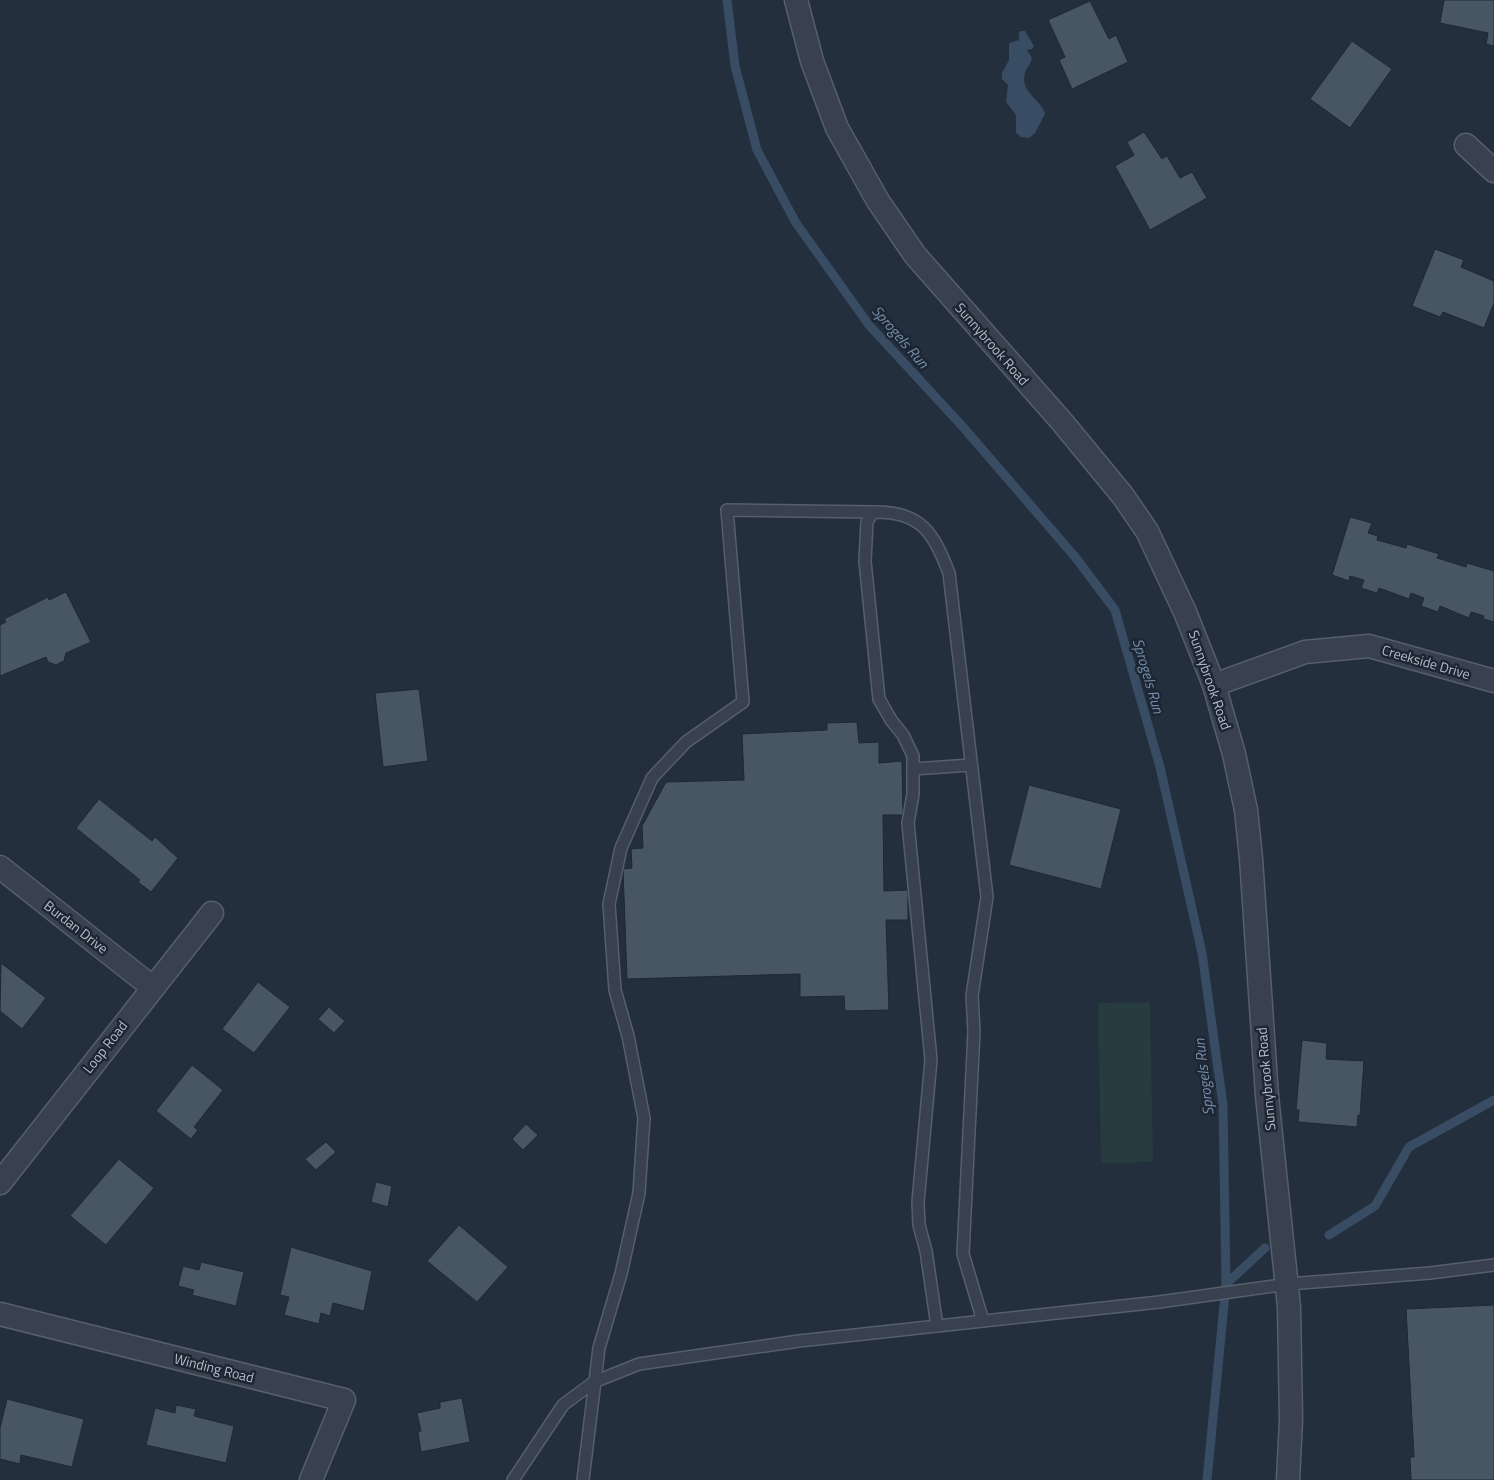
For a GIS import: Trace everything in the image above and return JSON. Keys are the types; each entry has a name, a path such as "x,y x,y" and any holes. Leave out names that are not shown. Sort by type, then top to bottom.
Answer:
{"street":[{"name":"Sunnybrook Road","path":"796,0 812,61 837,128 878,201 915,255 1063,423 1147,530 1185,612 1214,685 1234,754 1248,829 1267,1096 1288,1284 1290,1401 1288,1480"},
{"path":"1466,145 1494,171"},
{"name":"Creekside Drive","path":"1214,685 1305,652 1369,646 1494,681"},
{"name":"Burdan Drive","path":"0,867 152,987"},
{"name":"Loop Road","path":"0,1184 152,987 212,913"},
{"name":"Winding Road","path":"0,1314 344,1400 311,1480"}],"lane":[{"path":"583,1480 599,1348 621,1274 639,1193 644,1118 628,1036 615,990 609,904 621,848 652,778 686,742 744,702 727,510 893,512 924,526 937,543 949,573 987,898 972,996 974,1031 963,1254 983,1321"},
{"path":"873,512 866,522 865,561 879,699 891,720 903,735 913,756 913,794 908,823 931,1060 918,1202 919,1225 926,1251 937,1326"},
{"path":"913,769 971,765"},
{"path":"513,1480 563,1406 594,1382 639,1364 799,1341 1159,1302 1288,1284 1430,1273 1494,1265"}],"green space":[{"path":"1150,1002 1153,1162 1101,1163 1098,1003"}],"water":[{"path":"1025,31 1034,46 1032,49 1027,50 1032,58 1025,73 1025,86 1045,114 1035,133 1029,138 1021,137 1016,133 1016,115 1006,102 1008,85 1002,79 1002,73 1009,60 1009,43 1019,40 1019,33"}],"building":[{"path":"1444,0 1494,0 1494,46 1486,44 1488,33 1440,23"},
{"path":"1090,1 1109,39 1116,35 1128,62 1072,89 1059,60 1065,57 1048,20"},
{"path":"1352,41 1392,69 1350,128 1310,99"},
{"path":"1144,132 1162,159 1167,156 1180,178 1192,172 1207,198 1150,230 1115,166 1134,155 1127,142"},
{"path":"1435,249 1464,260 1461,267 1494,281 1494,303 1484,328 1443,312 1440,317 1412,306"},
{"path":"1350,517 1372,523 1368,533 1378,536 1377,540 1406,548 1407,544 1439,554 1437,558 1466,567 1467,563 1494,571 1494,622 1483,619 1484,616 1471,612 1469,618 1440,606 1438,612 1421,606 1424,598 1411,593 1409,599 1379,588 1377,593 1361,588 1364,580 1350,576 1349,581 1332,575"},
{"path":"66,592 91,642 66,653 64,661 56,665 48,662 46,657 0,676 0,625 6,622 4,619 48,597 49,600"},
{"path":"419,689 428,761 383,767 375,693"},
{"path":"857,722 859,743 879,742 879,763 902,761 903,815 883,815 884,891 908,890 908,920 886,920 889,1010 845,1011 844,996 800,997 800,974 627,979 623,869 632,868 631,849 643,848 642,826 666,782 744,780 742,734 827,730 827,723"},
{"path":"1029,785 1121,809 1101,889 1009,865"},
{"path":"99,799 152,841 155,837 178,858 151,892 138,882 140,880 76,828"},
{"path":"1,963 46,998 22,1029 0,1011"},
{"path":"258,982 290,1007 254,1053 222,1029"},
{"path":"329,1007 345,1021 334,1033 318,1019"},
{"path":"1302,1040 1327,1043 1326,1059 1364,1061 1360,1116 1358,1115 1357,1127 1298,1122 1299,1110 1296,1110"},
{"path":"192,1065 223,1090 194,1127 198,1130 191,1139 156,1111"},
{"path":"526,1124 538,1135 523,1150 512,1139"},
{"path":"326,1142 336,1152 316,1170 305,1159"},
{"path":"119,1159 154,1188 106,1245 70,1216"},
{"path":"376,1182 392,1186 388,1207 371,1202"},
{"path":"459,1225 508,1267 477,1302 427,1261"},
{"path":"291,1247 372,1271 364,1311 333,1303 330,1316 321,1313 319,1324 284,1315 289,1297 280,1295"},
{"path":"201,1262 244,1272 236,1306 192,1295 194,1290 178,1286 183,1266 199,1270"},
{"path":"1494,1305 1494,1480 1411,1480 1410,1457 1414,1457 1406,1309"},
{"path":"462,1398 470,1442 421,1452 418,1432 421,1431 417,1413 440,1408 440,1402"},
{"path":"7,1399 84,1419 72,1467 21,1455 20,1464 0,1459 0,1428"},
{"path":"176,1405 196,1409 194,1416 234,1426 226,1463 146,1445 155,1408 175,1413"}],"waterway":[{"name":"Sprogels Run","path":"727,0 735,66 757,150 796,223 869,325 963,427 1076,558 1115,610 1160,767 1202,953 1223,1105 1226,1284 1207,1480"},
{"path":"1329,1235 1375,1206 1409,1147 1494,1100"},
{"path":"1226,1284 1265,1248"}]}
